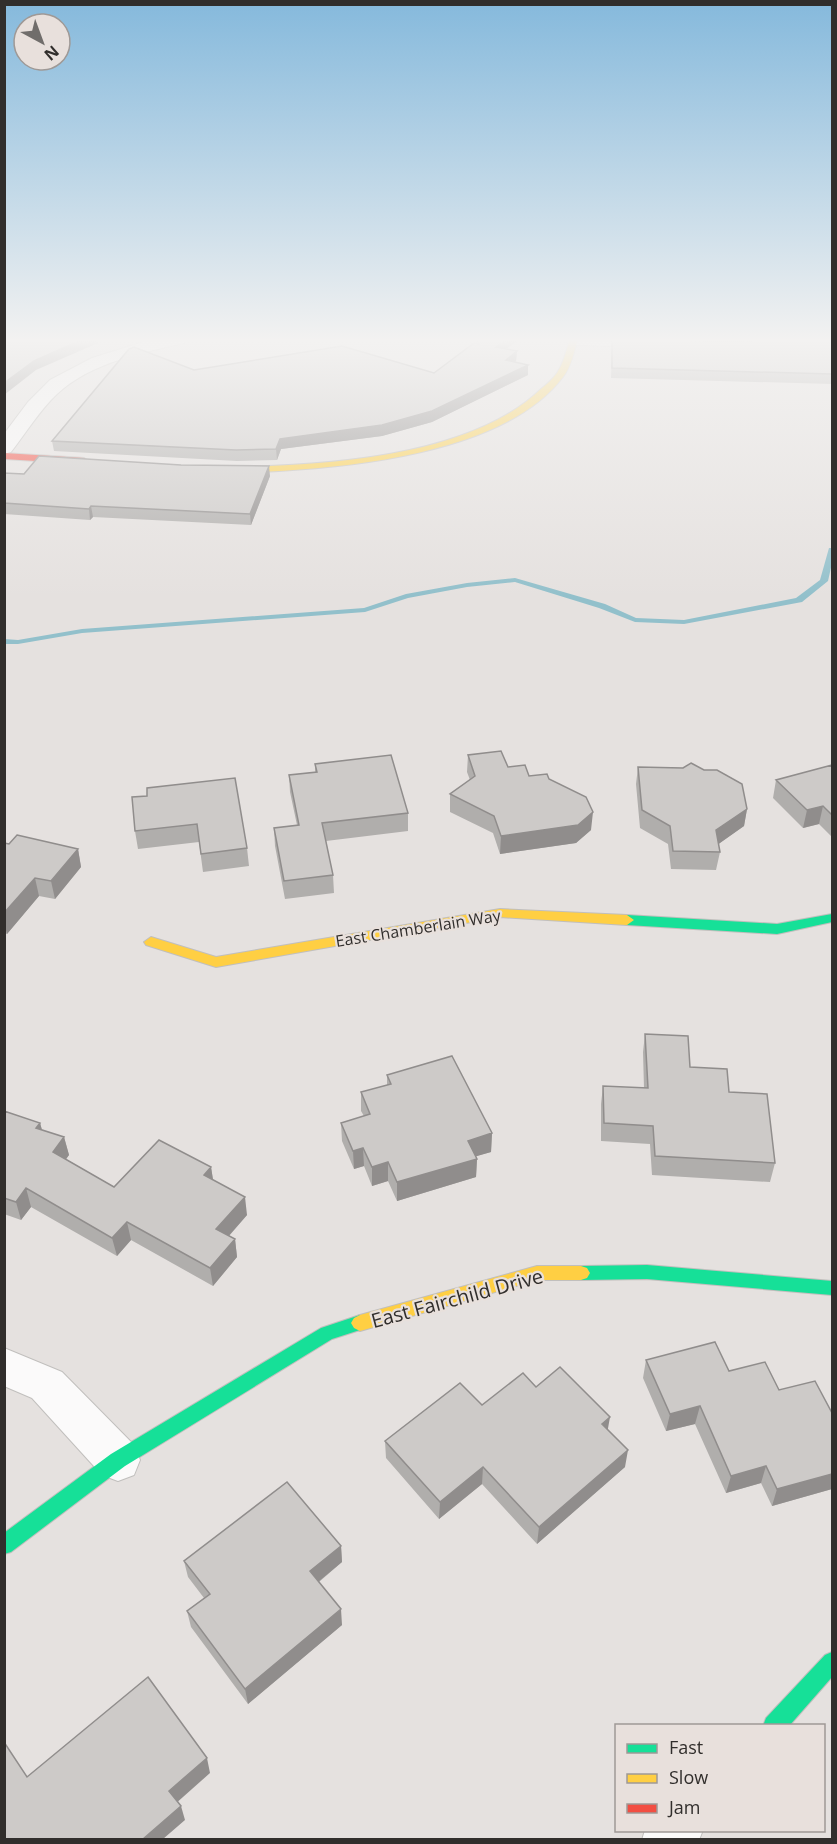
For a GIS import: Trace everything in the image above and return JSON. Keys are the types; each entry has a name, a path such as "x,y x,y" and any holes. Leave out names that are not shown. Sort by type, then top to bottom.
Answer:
{"street":[{"path":"4,448 23,425"},
{"path":"211,469 284,470 385,457 471,435 491,425"},
{"path":"4,456 96,462"},
{"name":"East Chamberlain Way","path":"151,942 216,962 500,913 777,929 832,918"},
{"name":"East Fairchild Drive","path":"4,1545 118,1460 327,1333 537,1273 647,1272 832,1288"},
{"path":"4,1366 47,1385 118,1460"},
{"path":"775,1724 832,1662"}],"building":[{"path":"65,425 382,425 280,439 276,449 236,450 52,441"},
{"path":"39,456 181,465 269,466 250,514 91,506 89,509 4,503 4,473 24,474"},
{"path":"501,751 508,767 525,765 529,776 547,774 549,779 586,797 593,812 578,825 501,836 494,816 450,794 475,776 468,755"},
{"path":"391,755 408,813 322,823 333,875 284,881 274,828 299,825 289,775 317,772 315,764"},
{"path":"691,763 704,770 717,770 742,784 747,809 716,830 720,852 673,851 670,826 642,810 638,767 683,768"},
{"path":"832,765 832,815 823,806 807,810 776,780"},
{"path":"235,778 247,848 201,854 197,824 135,831 132,797 147,796 147,788"},
{"path":"17,835 78,849 51,881 35,878 4,913 4,843 9,844"},
{"path":"645,1034 688,1036 690,1067 727,1069 729,1092 767,1094 775,1163 655,1156 653,1126 604,1123 603,1086 648,1088"},
{"path":"452,1056 492,1133 468,1141 477,1159 397,1182 388,1162 372,1167 363,1148 353,1151 341,1123 370,1114 361,1092 391,1084 387,1075"},
{"path":"4,1111 40,1123 36,1128 64,1137 53,1152 114,1187 159,1140 211,1167 204,1175 245,1197 216,1229 235,1239 210,1268 127,1222 112,1238 26,1188 16,1202 4,1198"},
{"path":"715,1342 729,1371 765,1362 779,1390 815,1381 832,1413 832,1474 777,1489 766,1466 731,1476 700,1406 670,1414 646,1360"},
{"path":"560,1367 610,1417 602,1424 628,1450 539,1527 483,1467 440,1502 385,1441 460,1383 482,1405 523,1373 536,1387"},
{"path":"287,1482 341,1546 310,1571 341,1609 245,1689 187,1611 210,1594 184,1561"},
{"path":"148,1677 207,1758 169,1791 181,1806 143,1839 4,1839 4,1742 27,1777"}],"waterway":[{"path":"4,641 18,642 82,631 365,610 406,596 467,585 515,580 602,606 635,620 684,622 799,600 824,581 832,550"}],"traffic: fast":[{"path":"627,920 777,929 832,918"},
{"path":"581,1273 647,1272 832,1288"},
{"path":"4,1545 118,1460 327,1333 360,1323"},
{"path":"776,1724 832,1662"}],"traffic: slow":[{"path":"225,470 307,467 355,462 451,441 495,425"},
{"path":"151,942 216,962 500,913 627,920"},
{"path":"360,1323 537,1273 581,1273"}],"traffic: jam":[{"path":"4,456 84,461"}]}
